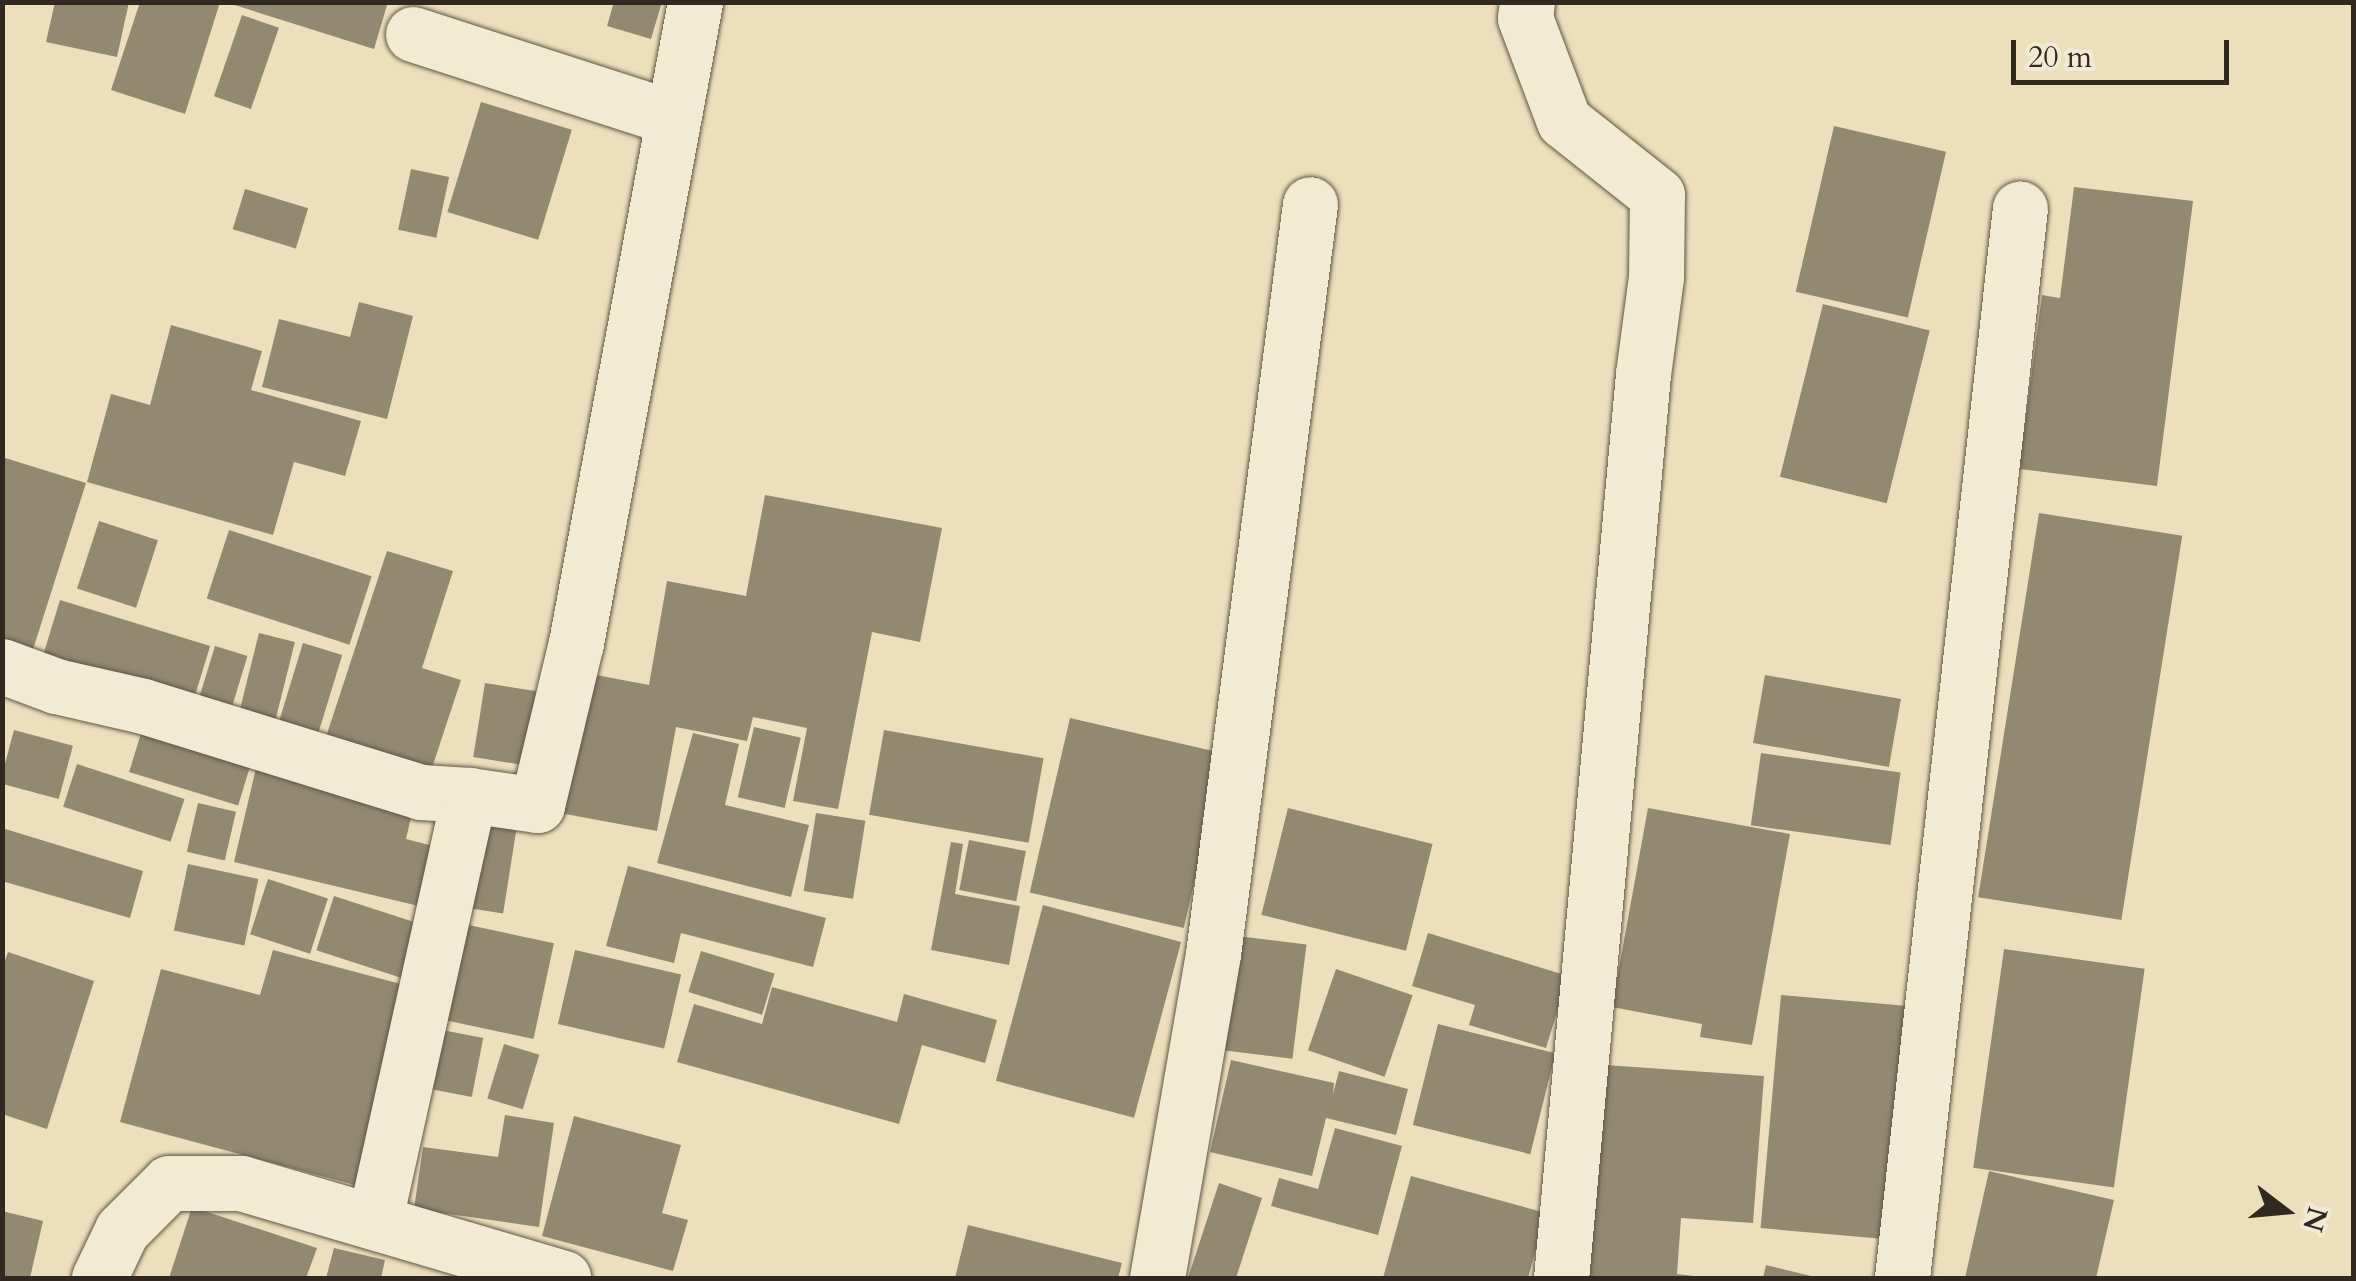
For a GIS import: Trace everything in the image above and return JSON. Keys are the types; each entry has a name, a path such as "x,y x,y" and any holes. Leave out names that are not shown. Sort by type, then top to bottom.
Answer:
{"street":[{"path":"2,666 56,686 143,706 421,792 537,805 576,643 695,2"},
{"path":"1527,2 1525,18 1564,122 1657,195 1656,277 1643,374 1562,1278"},
{"path":"413,34 673,118"},
{"path":"1157,1278 1213,954 1310,204"},
{"path":"1902,1278 2020,208"},
{"path":"374,1222 469,796"},
{"path":"99,1278 122,1230 170,1184 240,1183 563,1278"}],"building":[{"path":"55,2 129,2 117,57 46,42"},
{"path":"140,2 220,2 185,114 111,90"},
{"path":"225,2 388,2 374,49"},
{"path":"614,2 662,2 651,39 607,26"},
{"path":"242,15 279,28 251,109 214,96"},
{"path":"481,102 572,130 538,240 447,212"},
{"path":"1834,126 1946,152 1908,318 1796,292"},
{"path":"411,169 449,177 436,238 398,230"},
{"path":"2074,187 2193,201 2157,486 2019,469 2042,295 2060,298"},
{"path":"245,189 308,208 296,248 233,229"},
{"path":"359,302 413,316 387,419 262,387 279,319 350,337"},
{"path":"1823,304 1930,331 1887,503 1780,477"},
{"path":"171,325 262,351 251,390 361,421 345,476 294,462 273,535 87,482 111,394 150,405"},
{"path":"2,457 86,483 28,665 2,657"},
{"path":"765,495 942,528 920,642 872,632 838,809 793,801 807,728 753,717 747,741 676,727 657,831 549,811 575,671 649,685 667,581 746,596"},
{"path":"2039,513 2182,536 2121,920 1978,897"},
{"path":"99,521 158,540 136,608 77,589"},
{"path":"229,530 372,576 349,645 207,598"},
{"path":"387,551 453,571 422,668 461,680 428,780 323,746"},
{"path":"60,600 210,646 188,719 38,673"},
{"path":"259,633 295,642 274,724 238,715"},
{"path":"303,643 342,655 317,737 278,725"},
{"path":"215,646 248,656 226,726 194,716"},
{"path":"1765,675 1901,699 1889,767 1753,743"},
{"path":"485,683 551,693 539,768 473,757"},
{"path":"1070,718 1224,754 1184,928 1030,892"},
{"path":"754,727 801,738 785,808 738,797"},
{"path":"14,730 73,746 59,799 2,784"},
{"path":"142,730 251,763 238,805 129,772"},
{"path":"884,730 1044,758 1029,843 869,815"},
{"path":"693,733 739,744 725,805 809,825 791,897 657,863"},
{"path":"1761,753 1901,773 1890,845 1751,825"},
{"path":"77,764 184,799 171,842 63,807"},
{"path":"256,768 414,804 406,839 441,848 427,908 234,862"},
{"path":"198,803 236,812 225,860 187,852"},
{"path":"1288,808 1433,844 1406,951 1261,915"},
{"path":"1648,808 1790,834 1752,1045 1700,1037 1702,1024 1612,1007"},
{"path":"816,813 865,821 853,899 804,891"},
{"path":"475,816 517,823 503,914 461,907"},
{"path":"2,828 143,871 130,918 2,881"},
{"path":"969,840 1026,851 1016,901 959,890"},
{"path":"951,842 963,844 955,894 1020,906 1009,965 931,950"},
{"path":"188,864 258,879 244,945 174,931"},
{"path":"628,866 826,918 813,967 681,933 674,963 606,946"},
{"path":"268,879 328,898 310,954 250,934"},
{"path":"334,896 430,927 412,981 316,950"},
{"path":"1043,905 1181,942 1134,1118 996,1081"},
{"path":"459,923 554,943 534,1039 439,1019"},
{"path":"1428,933 1568,976 1546,1048 1469,1025 1475,1005 1412,986"},
{"path":"1237,936 1306,945 1292,1059 1223,1050"},
{"path":"2004,949 2145,969 2114,1188 1973,1168"},
{"path":"273,950 412,987 359,1186 120,1122 161,969 260,995"},
{"path":"575,950 681,975 664,1049 558,1024"},
{"path":"701,951 775,974 762,1015 688,992"},
{"path":"8,952 94,981 47,1129 2,1114 2,969"},
{"path":"1336,969 1413,995 1385,1077 1308,1050"},
{"path":"772,987 897,1022 904,994 997,1020 985,1063 922,1045 899,1124 677,1062 694,1004 762,1024"},
{"path":"1781,995 1919,1007 1899,1240 1761,1228"},
{"path":"1438,1024 1555,1053 1530,1154 1413,1125"},
{"path":"442,1030 483,1038 472,1097 431,1089"},
{"path":"504,1044 539,1055 523,1109 487,1099"},
{"path":"1231,1060 1334,1083 1333,1094 1339,1071 1408,1089 1396,1135 1326,1118 1312,1176 1210,1152"},
{"path":"1605,1065 1764,1076 1753,1223 1681,1218 1677,1274 1711,1278 1589,1278"},
{"path":"505,1115 554,1123 539,1227 414,1209 423,1147 498,1157"},
{"path":"574,1116 681,1145 662,1213 688,1220 673,1271 542,1236"},
{"path":"1335,1128 1402,1146 1378,1235 1271,1206 1279,1178 1318,1189"},
{"path":"1989,1171 2114,1200 2096,1278 1965,1278"},
{"path":"1411,1176 1546,1213 1528,1278 1383,1278"},
{"path":"1219,1183 1262,1198 1236,1278 1188,1278"},
{"path":"192,1207 317,1248 306,1278 169,1278"},
{"path":"2,1211 43,1221 30,1278 2,1278"},
{"path":"968,1225 1122,1263 1118,1278 955,1278"},
{"path":"334,1248 385,1260 381,1278 326,1278"},
{"path":"1766,1265 1815,1277 1763,1278"}]}
